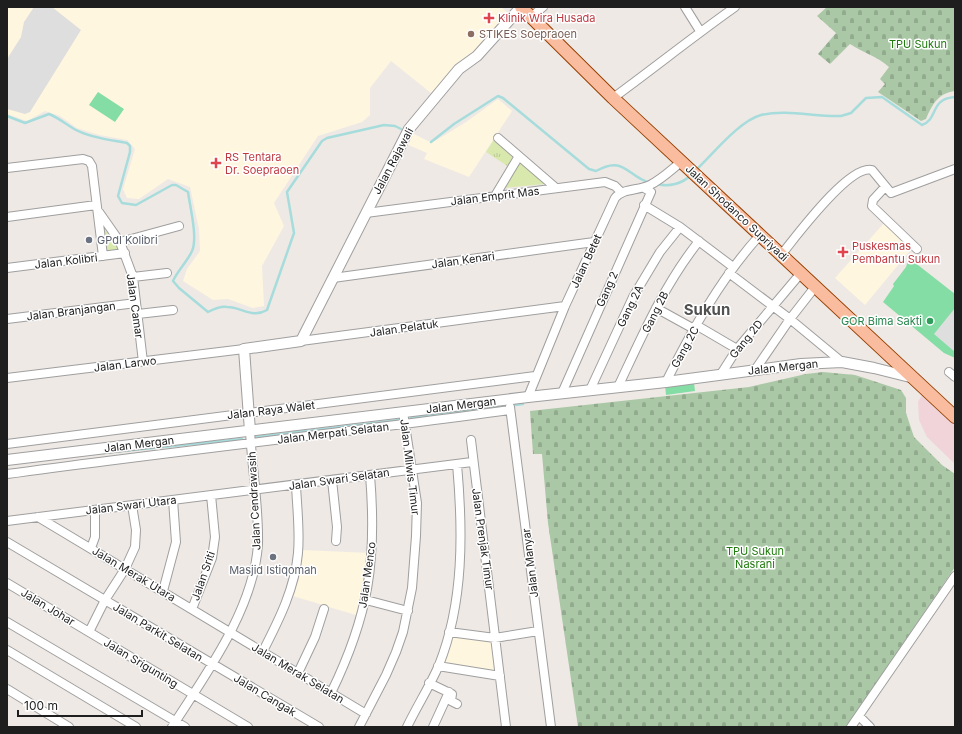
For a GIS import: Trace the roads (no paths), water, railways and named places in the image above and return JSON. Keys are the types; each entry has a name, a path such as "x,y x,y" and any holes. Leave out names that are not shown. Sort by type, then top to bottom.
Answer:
{"main road":[{"name":"Jalan Shodanco Supriyadi","path":"521,7 613,98 955,417"}],"street":[{"name":"Jalan Rajawali","path":"301,341 403,138 419,115 459,69 477,56 521,7"},
{"path":"532,17 543,7"},
{"path":"685,7 700,32"},
{"path":"613,98 661,64 700,32 735,7"},
{"path":"498,138 556,188"},
{"path":"495,196 519,156"},
{"path":"7,168 87,160 92,163 103,256"},
{"path":"621,192 646,187 684,165"},
{"path":"782,255 811,216 834,192 850,179 870,169 892,193 955,169"},
{"name":"Jalan Emprit Mas","path":"366,213 604,182 615,186 621,192"},
{"name":"Gang 2","path":"562,393 650,192 646,187"},
{"path":"885,187 873,200 872,206 917,249"},
{"name":"Jalan Betet","path":"528,396 565,306 594,242 615,198 621,192"},
{"path":"644,206 680,227 698,241 773,307 790,319 842,362"},
{"path":"7,217 97,208"},
{"name":"Jalan Camar","path":"97,208 120,242 133,277 143,362"},
{"path":"120,242 179,226"},
{"name":"Gang 2A","path":"590,390 633,297 660,252 680,227"},
{"name":"Gang 2C","path":"666,382 695,327 731,270 760,235"},
{"name":"Gang 2B","path":"618,387 656,308 683,261 698,241"},
{"name":"Jalan Kenari","path":"333,278 594,242"},
{"name":"Jalan Kolibri","path":"7,268 125,253"},
{"path":"133,277 167,273"},
{"name":"Gang 2D","path":"721,374 737,349 801,273"},
{"path":"755,370 790,319 815,287"},
{"name":"Jalan Branjangan","path":"7,319 136,303"},
{"name":"Jalan Pelatuk","path":"244,349 565,306"},
{"path":"656,308 737,349"},
{"path":"138,314 173,310"},
{"name":"Jalan Larwo","path":"7,378 244,349"},
{"name":"Jalan Cendrawasih","path":"173,724 230,632 248,591 256,559 258,533 244,349"},
{"name":"Jalan Mergan","path":"7,460 403,412 509,405 528,396 666,382 801,364 842,362 914,378"},
{"name":"Jalan Raya Walet","path":"7,444 535,376"},
{"name":"Jalan Merpati Selatan","path":"7,474 156,453 404,424 509,405"},
{"name":"Jalan Manyar","path":"509,405 532,565 538,631 551,727"},
{"name":"Jalan Mliwis Timur","path":"359,727 396,652 408,611 416,536 417,503 403,412"},
{"name":"Jalan Prenjak Timur","path":"471,440 472,462 489,578 506,727"},
{"name":"Jalan Swari Selatan","path":"254,490 472,462"},
{"path":"407,727 438,666 449,632 459,570 460,523 457,464"},
{"name":"Jalan Menco","path":"331,693 352,645 366,600 373,545 370,475"},
{"path":"332,480 337,528 336,541"},
{"path":"263,651 278,621 295,571 298,543 296,485"},
{"name":"Jalan Swari Utara","path":"7,521 254,490"},
{"name":"Jalan Sriti","path":"192,609 212,558 215,537 211,495"},
{"path":"163,591 176,542 173,500"},
{"path":"89,632 105,600 125,569 135,547 136,538 132,505"},
{"path":"91,548 95,537 95,510"},
{"name":"Jalan Merak Utara","path":"38,518 91,548 230,632"},
{"name":"Jalan Parkit Selatan","path":"7,542 211,663"},
{"path":"852,727 955,576"},
{"name":"Jalan Johar","path":"7,583 89,632"},
{"path":"366,600 408,611"},
{"path":"298,673 315,637 324,609"},
{"path":"7,622 173,724 185,727"},
{"path":"449,632 495,638 538,631"},
{"name":"Jalan Srigunting","path":"89,632 248,727"},
{"name":"Jalan Merak Selatan","path":"230,632 366,714"},
{"path":"7,650 136,727"},
{"name":"Jalan Cangak","path":"211,663 319,727"},
{"path":"438,666 500,676"},
{"path":"429,683 449,692 452,695 451,701 458,704"},
{"path":"7,689 70,727"},
{"path":"442,727 434,725 449,692"},
{"path":"859,716 870,727"}],"waterway":[{"path":"431,142 454,124 498,96 503,98 589,169 596,171 613,165 619,166 625,168 642,180 650,183"},
{"path":"696,170 735,131 753,118 761,115 771,113 791,113 841,116 851,113 866,98 882,97 922,125 931,118 941,101 955,97"},
{"path":"7,116 25,123 49,114 82,133 127,143 130,146 130,152 118,196 122,203 136,205 172,185 176,185 188,192 194,231 194,245 190,255 173,281 179,288 208,312 225,307 232,307 252,313 267,310 294,233 287,192 322,141 327,138 384,125 395,126 401,129"},
{"path":"657,184 675,184 684,181 691,175"},
{"path":"411,418 523,404"},
{"path":"256,437 399,420"},
{"path":"103,453 242,439"}],"place":[{"name":"Klinik Wira Husada","path":"489,18"},
{"name":"STIKES Soepraoen","path":"471,34"},
{"name":"RS Tentara Dr. Soepraoen","path":"216,163"},
{"name":"GPdI Kolibri","path":"89,240"},
{"name":"Puskesmas Pembantu Sukun","path":"843,252"},
{"name":"GOR Bima Sakti","path":"930,321"},
{"name":"Masjid Istiqomah","path":"273,557"}],"district":[{"name":"Sukun","path":"707,310"}],"park label":[{"name":"TPU Sukun","path":"918,44"},
{"name":"TPU Sukun Nasrani","path":"755,557"}]}
